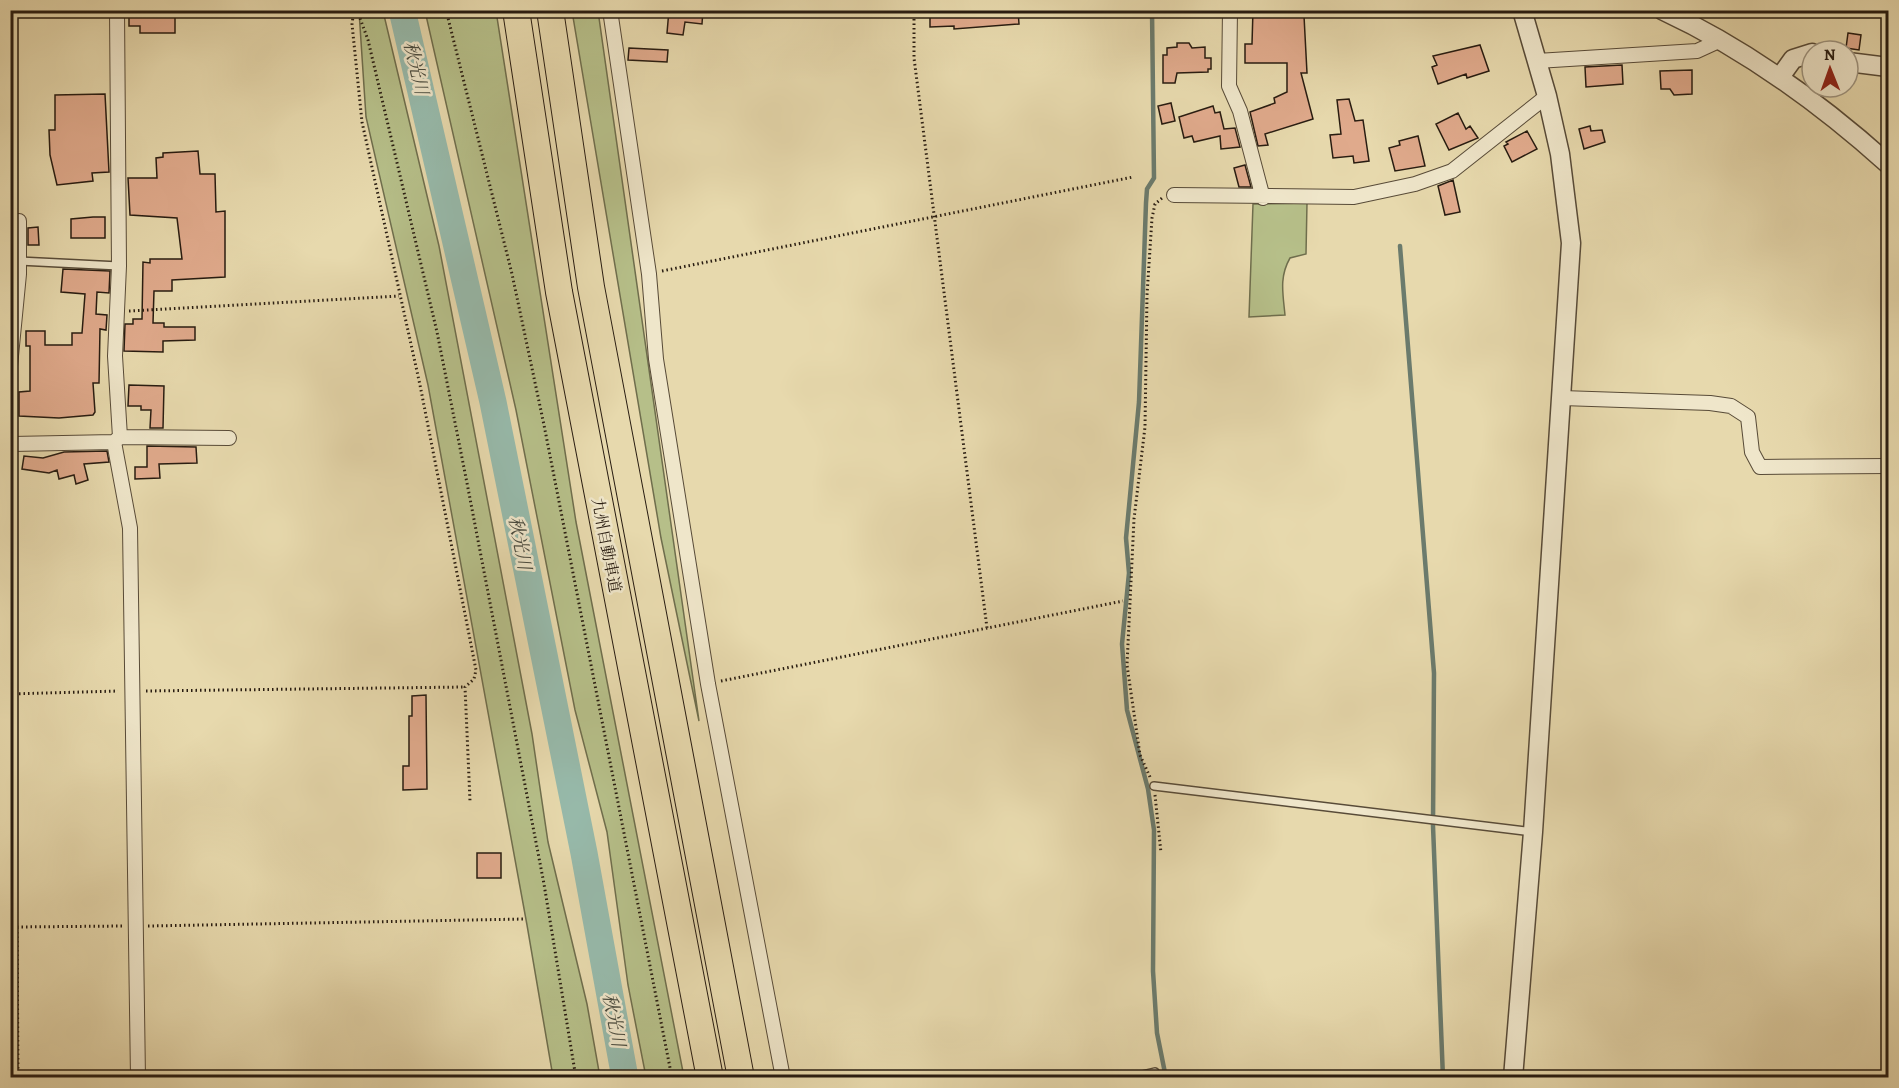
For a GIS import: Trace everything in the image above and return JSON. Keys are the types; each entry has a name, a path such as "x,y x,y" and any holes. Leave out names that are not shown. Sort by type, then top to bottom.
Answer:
{"highway":[{"name":"九州自動車道","path":"516,10 559,292 710,1077"},
{"name":"九州自動車道","path":"550,10 591,287 741,1077"}],"street":[{"path":"117,10 118,266 115,356 117,439 130,528 138,1077"},
{"path":"610,10 649,274 656,358 708,684 783,1077"},
{"path":"1230,10 1229,86 1240,111 1263,198"},
{"path":"1513,1077 1533,832 1571,243 1567,191 1547,96 1522,10"},
{"path":"1662,10 1721,40 1780,77 1846,126 1888,164"},
{"path":"1537,61 1697,51 1721,40"},
{"path":"1780,77 1793,59 1800,57"},
{"path":"1860,64 1888,67"},
{"path":"1174,195 1263,198 1354,197 1415,184 1452,171 1547,96"},
{"path":"10,366 19,261 19,221"},
{"path":"10,384 12,444 10,469"},
{"path":"1562,398 1710,403 1731,406 1748,417 1752,452 1760,467 1888,466"},
{"path":"12,444 117,439 230,438"}],"lane":[{"path":"19,261 118,266"},
{"path":"1154,786 1533,832"},
{"path":"1129,1077 1155,1072"}],"path":[{"path":"10,694 465,687 474,679 476,670 420,385 362,122 352,24 355,10"},
{"path":"355,10 368,40 437,332 544,884 576,1077"},
{"path":"446,10 512,274 544,425 672,1077"},
{"path":"914,10 914,58 987,628"},
{"path":"649,274 1132,177"},
{"path":"1161,853 1154,786 1140,755 1127,665 1134,519 1145,427 1152,218 1155,204 1162,198 1174,195"},
{"path":"116,311 399,296"},
{"path":"708,684 1123,601"},
{"path":"465,687 470,801"},
{"path":"10,874 17,927 18,1077"},
{"path":"17,927 525,919"}],"green space":[{"path":"359,11 383,11 439,246 532,734 548,842 587,1004 600,1077 553,1077 428,385 366,117"},
{"path":"425,11 496,11 576,522 684,1077 646,1077 628,985 607,832 575,710 516,410"},
{"path":"572,11 598,11 699,721 661,538"},
{"path":"1307,203 1306,254 1290,258 1284,272 1285,315 1249,317 1253,204"}],"building":[{"path":"669,10 703,10 702,24 685,22 683,35 667,33"},
{"path":"930,10 1018,10 1019,24 954,29 954,26 930,27"},
{"path":"1253,10 1269,10 1269,17 1304,16 1307,73 1301,73 1313,119 1265,134 1268,145 1258,146 1250,112 1275,103 1274,98 1287,92 1287,63 1245,63 1245,44 1252,44"},
{"path":"175,11 175,33 140,33 140,26 129,26 129,12"},
{"path":"1848,33 1861,35 1860,42 1860,39 1847,39"},
{"path":"1177,43 1189,43 1192,48 1205,47 1205,58 1211,58 1211,69 1208,69 1208,72 1177,73 1175,83 1163,83 1163,55 1167,55 1167,48 1177,47"},
{"path":"1480,45 1489,71 1467,78 1466,74 1438,84 1432,67 1437,65 1433,56"},
{"path":"629,48 668,50 667,62 628,60"},
{"path":"1622,65 1623,84 1586,87 1585,67"},
{"path":"1692,70 1692,94 1674,95 1670,89 1661,89 1660,71"},
{"path":"105,94 109,172 92,173 93,181 57,185 50,155 49,130 55,130 55,95"},
{"path":"1349,99 1355,121 1363,120 1369,161 1354,163 1353,156 1333,158 1330,135 1341,134 1337,100"},
{"path":"1171,103 1175,121 1162,124 1158,106"},
{"path":"1213,106 1215,113 1220,112 1224,129 1235,128 1240,147 1221,149 1220,136 1194,142 1192,136 1184,138 1179,117"},
{"path":"1458,113 1466,129 1470,126 1478,138 1449,150 1436,124"},
{"path":"1590,126 1591,131 1602,130 1605,142 1584,149 1579,129"},
{"path":"1527,131 1537,149 1512,162 1504,146 1508,144 1506,142"},
{"path":"1418,136 1425,166 1395,171 1389,148 1400,145 1399,141"},
{"path":"198,151 200,174 215,174 216,212 225,211 225,277 172,280 172,291 154,291 153,323 164,323 164,327 195,327 195,340 163,341 163,352 124,351 125,324 133,324 133,319 142,319 143,262 150,263 150,259 182,259 177,218 130,215 128,178 157,178 156,158 163,157 163,153"},
{"path":"1245,165 1251,187 1239,187 1234,168"},
{"path":"1453,180 1460,212 1445,215 1438,186"},
{"path":"105,217 105,238 71,238 71,219"},
{"path":"38,227 39,245 28,245 28,228"},
{"path":"63,269 110,271 109,293 97,292 96,314 107,315 106,330 100,329 99,383 93,383 95,412 93,415 59,418 19,416 19,392 30,391 30,346 26,346 26,331 45,331 45,345 72,345 72,333 82,333 85,294 61,292"},
{"path":"129,385 164,386 163,428 150,428 151,410 141,410 141,406 128,406"},
{"path":"147,446 196,447 197,463 159,464 160,478 135,479 135,467 147,467"},
{"path":"107,451 109,462 84,464 88,480 76,484 74,475 59,479 57,470 49,473 22,469 24,456 43,458 64,452"},
{"path":"426,695 427,789 403,790 403,766 409,766 409,716 412,716 412,696"},
{"path":"477,853 501,853 501,878 477,878"}],"waterway":[{"name":"秋光川","path":"402,10 493,402 584,853 625,1078"},
{"path":"1152,10 1154,178 1147,189 1146,203 1139,402 1126,538 1129,573 1122,644 1127,710 1148,789 1154,830 1153,971 1157,1033 1166,1078"},
{"path":"1400,246 1434,673 1433,826 1443,1078"}]}
